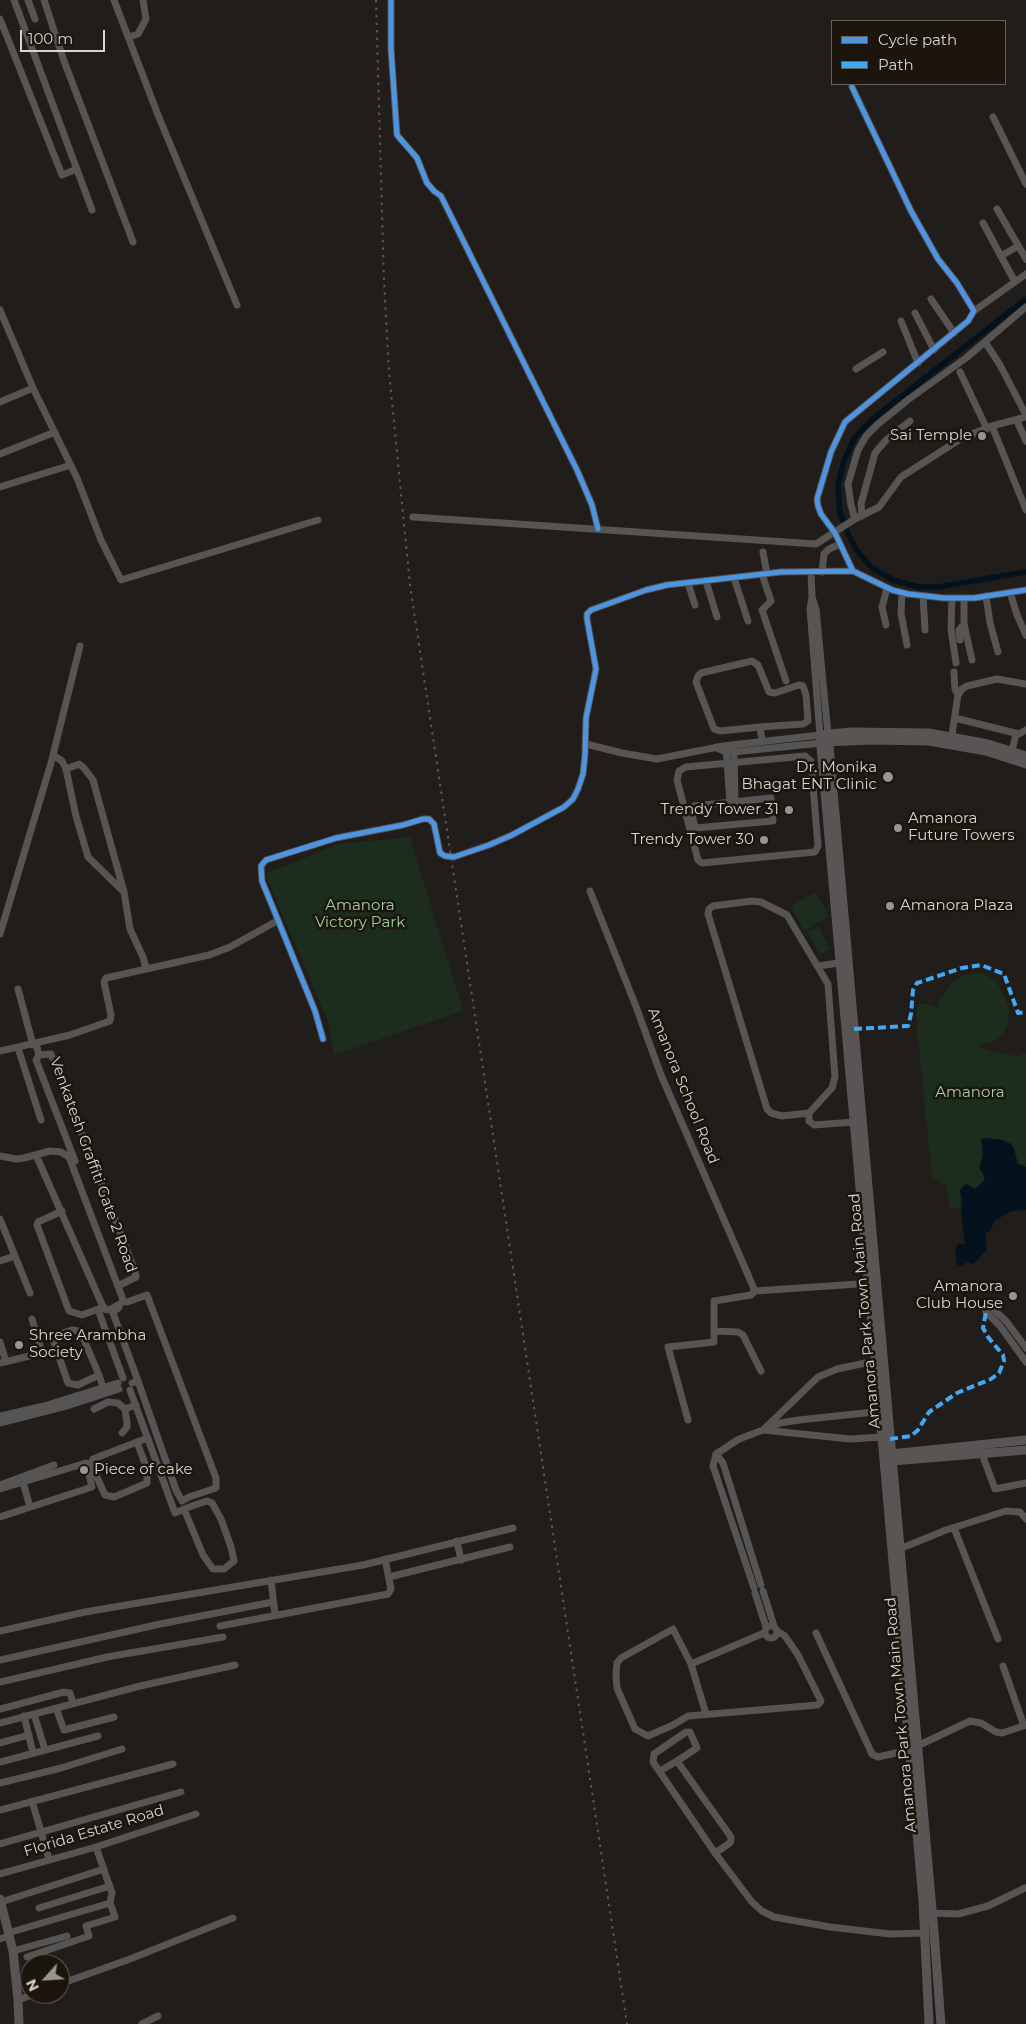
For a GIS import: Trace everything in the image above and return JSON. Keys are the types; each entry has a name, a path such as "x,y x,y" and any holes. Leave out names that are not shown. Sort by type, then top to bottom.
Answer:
{"main road":[{"path":"824,738 951,740 988,744 1026,756"},
{"name":"Amanora Park Town Main Road","path":"824,738 883,1411 882,1437 896,1551"},
{"path":"951,740 1026,764"},
{"name":"Amanora Park Town Main Road","path":"844,962 854,1122 872,1283 875,1361 891,1458 896,1551 928,1913 926,1955 929,2024"},
{"path":"891,1458 1026,1440"},
{"path":"891,1458 1026,1450"},
{"path":"0,1901 6,1936 13,1951 19,2024"},
{"name":"Amanora Park Town Main Road","path":"928,1934 936,1952 941,2023"}],"street":[{"path":"14,0 92,210"},
{"path":"28,0 35,18"},
{"path":"44,0 64,61 133,242"},
{"path":"114,0 158,115 237,305"},
{"path":"129,37 138,34 146,19 144,0"},
{"path":"391,0 391,49 397,135 417,158 426,183 442,197 577,470 592,505 598,529"},
{"path":"0,19 62,175 77,169"},
{"path":"852,87 911,211 938,259 957,283 974,311"},
{"path":"993,118 1026,184"},
{"path":"997,209 1026,259"},
{"path":"984,223 1015,282"},
{"path":"1001,256 1018,246"},
{"path":"853,571 840,544 838,530 821,514 817,499 836,442 846,422 968,321 974,311 1026,274"},
{"path":"931,299 954,333"},
{"path":"855,519 850,505 848,484 858,450 866,436 909,399 966,358 1026,307"},
{"path":"0,310 33,388 71,465 101,540 121,580 318,520"},
{"path":"915,313 934,350"},
{"path":"901,321 918,364"},
{"path":"414,517 816,544 879,506 901,477 962,438 989,428 1017,421 1026,416 1000,365 985,342"},
{"path":"856,369 883,352"},
{"path":"960,372 989,428 1026,510"},
{"path":"0,402 33,388"},
{"path":"1017,421 1026,441"},
{"path":"855,519 875,453 886,440 910,422"},
{"path":"0,454 55,432"},
{"path":"0,487 71,465"},
{"path":"822,572 824,554 829,549 840,544"},
{"path":"763,552 765,574 771,602 762,610 786,681"},
{"path":"323,1039 315,1011 277,921 260,874 262,866 266,860 336,838 404,825 424,819 428,819 434,824 442,856 454,857 512,835 567,805 578,789 583,774 586,718 596,669 587,614 598,606 646,590 688,583 765,574 811,572 853,571 887,588 902,593 923,596 964,598 1026,590"},
{"name":"Amanora Park Town Main Road","path":"811,572 812,597 810,609 817,651 824,738"},
{"path":"734,578 748,621"},
{"path":"706,581 717,617"},
{"path":"688,583 695,605"},
{"path":"886,625 882,607 887,588"},
{"path":"1010,592 1026,635"},
{"path":"902,593 901,613 907,645"},
{"path":"923,596 925,630"},
{"path":"986,596 990,623 998,652"},
{"path":"952,598 951,629 956,663"},
{"path":"964,598 964,624 972,660"},
{"path":"960,640 959,630 964,624"},
{"path":"0,934 53,755 80,646"},
{"path":"752,661 758,665 769,692 775,693 799,685 803,686 806,695 808,719 806,723 760,727 720,731 714,729 696,682 698,676 701,673 752,661"},
{"path":"951,740 958,695 955,689 954,672"},
{"path":"958,695 967,686 997,679 1026,684"},
{"path":"955,718 1016,734 1026,730"},
{"path":"760,727 762,740"},
{"path":"1012,751 1016,734"},
{"path":"586,744 622,753 657,758 717,748 734,752 824,738"},
{"path":"726,749 762,740 824,738"},
{"path":"726,749 730,764 733,802"},
{"path":"730,764 734,752"},
{"path":"53,755 62,761 66,769 76,816 88,857 124,892"},
{"path":"809,757 811,761 818,846 815,852 702,863 698,860 677,776 682,768 730,764 809,757"},
{"path":"66,769 79,764 90,774 93,780 124,892 130,929 146,968"},
{"path":"771,798 774,821 696,828 692,809 694,806 733,802 771,798"},
{"name":"Amanora School Road","path":"590,891 661,1075 755,1291"},
{"path":"809,1113 776,1115 771,1113 765,1103 708,914 709,909 713,906 752,900 782,912 791,920 829,988 835,1077 832,1088 809,1113 809,1121 814,1126 854,1122"},
{"path":"0,1051 34,1045 110,1021 111,1015 104,980 112,976 208,955 230,947 277,921"},
{"path":"818,966 844,962"},
{"name":"Venkatesh Graffiti Gate 2 Road","path":"18,989 34,1045 39,1055"},
{"path":"18,1048 41,1120"},
{"name":"Venkatesh Graffiti Gate 2 Road","path":"39,1055 51,1054 135,1271 136,1277 122,1284"},
{"name":"Venkatesh Graffiti Gate 2 Road","path":"39,1055 36,1060 122,1284 127,1302"},
{"path":"0,1156 16,1159 50,1151 61,1152 69,1157 122,1297 123,1302 109,1310 104,1307 36,1155"},
{"path":"62,1211 38,1222 37,1225 70,1311 82,1315 104,1307"},
{"path":"0,1219 30,1293"},
{"path":"0,1261 15,1256"},
{"path":"688,1420 668,1347 714,1342 714,1301 751,1295 755,1291 872,1283"},
{"path":"147,1295 216,1478 216,1488 182,1501 176,1490 135,1382 113,1313 114,1310 127,1302 147,1295"},
{"path":"1026,1348 991,1307 985,1308 986,1312 1000,1326 1026,1362"},
{"path":"100,1315 123,1392 130,1390 135,1382"},
{"path":"0,1342 3,1363 42,1353 32,1319"},
{"path":"99,1376 78,1385 68,1383 53,1339 54,1336 72,1330 79,1330 99,1376 103,1387"},
{"path":"714,1331 743,1334 761,1371"},
{"path":"763,1430 818,1377 837,1369 875,1361"},
{"path":"0,1423 70,1405 128,1378 135,1382"},
{"path":"0,1416 44,1406 120,1383"},
{"path":"130,1390 175,1514 184,1509 206,1501 212,1503 221,1519 234,1561 224,1568 213,1569 203,1555 184,1509"},
{"path":"94,1408 108,1402 118,1403 125,1409 128,1416 127,1428 122,1433"},
{"path":"125,1409 136,1405"},
{"path":"706,1714 691,1664 675,1631 670,1630 621,1658 617,1663 617,1688 635,1729 648,1736 673,1725 685,1717 812,1706 821,1701 798,1655 784,1636 770,1626 723,1463 716,1454 739,1439 780,1423 883,1411"},
{"path":"763,1430 850,1439 882,1437"},
{"path":"137,1442 146,1469 147,1483 114,1497 105,1496 91,1464 93,1459 137,1442 148,1438"},
{"path":"982,1454 996,1489 1026,1483"},
{"path":"0,1484 24,1482 86,1463 92,1487 0,1517"},
{"path":"0,1484 54,1464"},
{"path":"24,1482 30,1507"},
{"path":"896,1551 954,1528 1006,1511 1014,1510 1025,1516"},
{"path":"0,1631 85,1612 385,1560 513,1528"},
{"path":"954,1528 998,1639"},
{"path":"457,1541 461,1560"},
{"path":"388,1577 510,1547"},
{"path":"220,1626 388,1594 391,1589 385,1560"},
{"path":"271,1580 275,1615"},
{"path":"0,1660 160,1624 273,1602"},
{"path":"691,1664 770,1626"},
{"path":"816,1632 872,1754 878,1757 913,1749 970,1721 1002,1733 1025,1725 1003,1666"},
{"path":"0,1682 54,1671 107,1657 223,1637"},
{"path":"0,1723 140,1686 235,1665"},
{"path":"0,1709 64,1692 70,1693 73,1704"},
{"path":"56,1708 64,1730 114,1717"},
{"path":"34,1714 44,1750"},
{"path":"24,1716 33,1753"},
{"path":"660,1771 697,1748 689,1732 654,1754 653,1762 715,1853 752,1902 762,1911 774,1917 830,1928 890,1934 928,1934"},
{"path":"0,1743 28,1735"},
{"path":"0,1762 98,1736"},
{"path":"0,1784 122,1749"},
{"path":"677,1761 732,1840 715,1853"},
{"path":"0,1810 173,1764"},
{"path":"0,1844 181,1792"},
{"path":"32,1801 50,1859"},
{"name":"Florida Estate Road","path":"0,1874 196,1814"},
{"path":"6,1936 110,1903 113,1899 110,1886 96,1846"},
{"path":"0,1901 104,1869"},
{"path":"39,1908 110,1886"},
{"path":"928,1913 958,1914 988,1906 1025,1888"},
{"path":"36,1954 89,1936 86,1926 115,1917 110,1903"},
{"path":"70,1980 233,1918"},
{"path":"13,1951 67,1936"},
{"path":"142,2024 158,2016"}],"green space":[{"name":"Amanora Victory Park","path":"410,837 463,1011 334,1055 328,1021 265,874 338,844"},
{"path":"815,892 829,916 804,931 791,906"},
{"path":"818,926 830,949 820,955 807,932"},
{"name":"Amanora","path":"980,972 996,981 1004,995 1009,1010 1007,1027 998,1039 978,1046 994,1052 1017,1056 1026,1053 1026,1167 1019,1164 1014,1148 983,1156 979,1168 985,1180 975,1189 967,1183 960,1190 961,1206 951,1210 946,1184 941,1184 932,1177 917,1028 917,1005 923,1003 934,1006 937,1009 939,1000 953,982 965,975"}],"water":[{"path":"981,1139 1003,1140 1011,1144 1014,1148 1017,1163 1026,1167 1026,1210 1011,1211 994,1221 991,1230 985,1234 987,1250 973,1264 967,1262 961,1267 957,1264 955,1252 957,1245 965,1245 960,1190 966,1184 975,1189 985,1180 979,1168 983,1156"}],"waterway":[{"path":"1026,299 874,418 855,437 844,461 838,484 840,513 857,551 872,568 893,580 918,587 938,587 1026,572"}],"railway":[{"path":"376,0 384,282 389,371 410,585 627,2024"}],"marked path":[{"path":"854,1029 908,1026 913,990 917,983 962,968 981,965 1004,974 1018,1013 1026,1012"},
{"path":"890,1439 911,1436 918,1430 929,1412 957,1393 991,1379 999,1373 1004,1361 1003,1355 983,1328 986,1312"}],"cycle path":[{"path":"391,0 391,49 397,135 417,158 427,183 441,196 577,470 592,505 598,529"},
{"path":"852,87 911,211 938,259 957,283 974,311 968,321 845,422 831,452 817,499 818,506 821,514 835,533 853,571"},
{"path":"323,1039 315,1011 262,881 261,866 266,860 336,838 403,825 423,819 429,819 434,824 440,853 445,856 454,857 512,835 564,807 573,799 583,774 586,718 596,669 587,619 587,614 591,610 646,590 667,585 781,572 853,571 892,590 908,594 944,598 974,598 1026,590"}],"place":[{"name":"Sai Temple","path":"982,436"},
{"name":"Dr. Monika Bhagat ENT Clinic","path":"888,777"},
{"name":"Trendy Tower 31","path":"789,810"},
{"name":"Amanora Future Towers","path":"898,828"},
{"name":"Trendy Tower 30","path":"764,840"},
{"name":"Amanora Plaza","path":"890,906"},
{"name":"Amanora Club House","path":"1013,1296"},
{"name":"Shree Arambha Society","path":"19,1345"},
{"name":"Piece of cake","path":"84,1470"}]}
